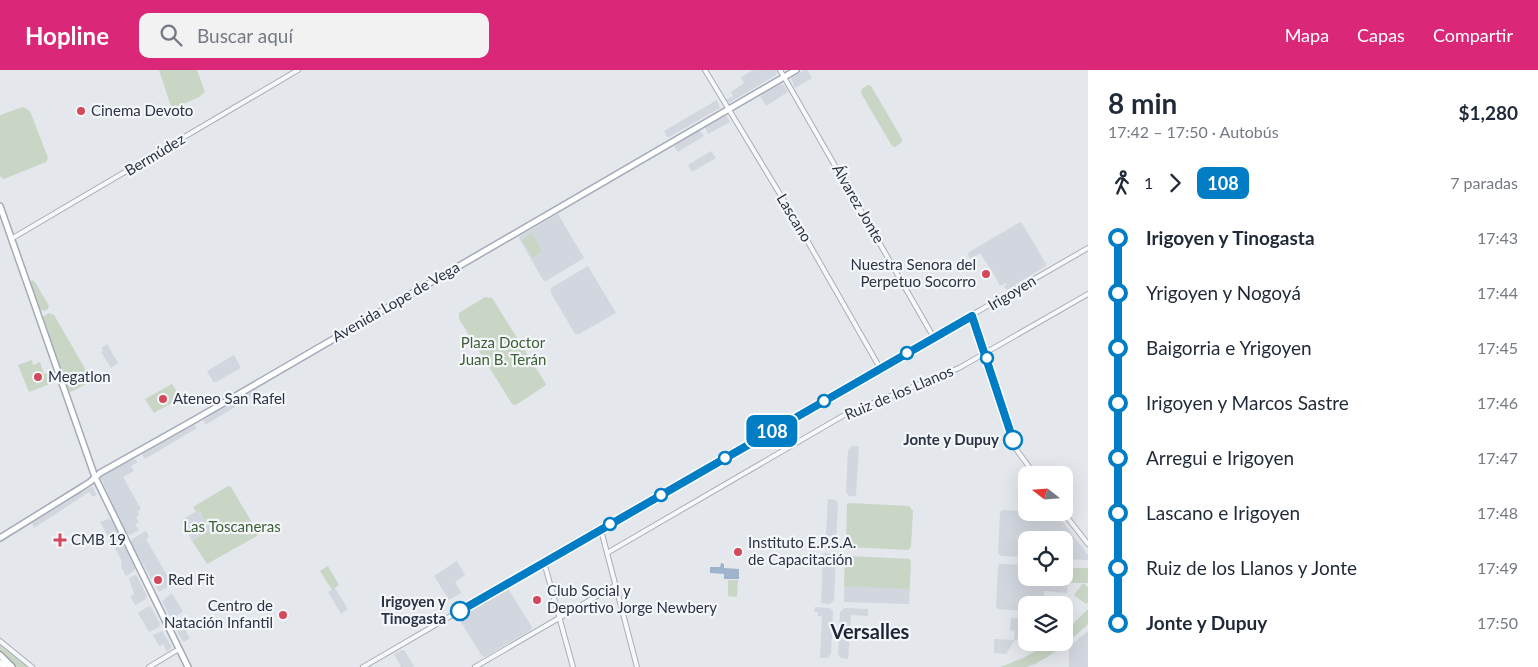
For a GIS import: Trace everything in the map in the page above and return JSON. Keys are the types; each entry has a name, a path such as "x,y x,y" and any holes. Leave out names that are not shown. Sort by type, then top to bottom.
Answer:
{"highway":[{"path":"0,655 12,667"},
{"path":"0,663 5,667"}],"main road":[{"name":"Avenida Lope de Vega","path":"0,538 73,494 100,473 796,70"},
{"path":"0,206 95,477 188,667"}],"street":[{"name":"Bermúdez","path":"11,239 298,70"},
{"name":"Lascano","path":"705,70 792,214 880,368"},
{"name":"Álvarez Jonte","path":"780,70 934,338"},
{"name":"Irigoyen","path":"363,667 1088,248"},
{"name":"Ruiz de los Llanos","path":"607,553 846,414 959,368 1088,294"},
{"path":"972,316 986,354 1014,445 1029,466"},
{"path":"1070,521 1088,544"},
{"path":"602,530 637,667"},
{"path":"544,562 573,667"},
{"path":"475,667 616,585"},
{"path":"0,641 32,667"},
{"path":"149,667 179,649"}],"shaded area":[{"path":"753,70 775,70 777,73 729,103 726,100 733,96 731,92 744,83 741,77"},
{"path":"807,70 812,78 795,88 791,78"},
{"path":"780,84 784,85 788,92 766,106 760,96"},
{"path":"717,100 720,108 667,137 664,131"},
{"path":"726,115 730,122 708,134 705,127"},
{"path":"696,131 700,131 704,136 678,152 674,147 675,145"},
{"path":"711,151 716,158 692,172 688,165"},
{"path":"558,214 584,258 546,281 543,280 519,238"},
{"path":"1020,222 1046,266 1007,290 1004,286 1007,285 1006,283 1000,286 980,253 970,259 968,255 969,252"},
{"path":"588,266 616,313 579,334 575,334 551,293 551,288"},
{"path":"107,344 118,363 111,368 101,352 103,351 101,348"},
{"path":"234,355 241,368 214,383 207,371"},
{"path":"253,389 259,393 205,425 203,420"},
{"path":"194,425 197,428 145,459 142,454"},
{"path":"852,446 859,446 856,496 849,496 846,492 848,450"},
{"path":"134,459 138,462 131,466 134,471 123,477 141,509 136,517 139,522 135,524 139,530 130,535 126,533 101,478 102,475"},
{"path":"93,487 96,495 93,497 89,492 34,528 32,523"},
{"path":"828,499 836,500 838,504 836,545 832,550 825,549"},
{"path":"199,510 207,524 210,523 213,529 192,541 181,520"},
{"path":"1002,510 1018,511 1018,521 1062,521 1070,531 1018,531 1018,557 1001,556 998,553 1000,512"},
{"path":"108,519 112,520 120,537 119,541 113,545 100,522"},
{"path":"146,531 149,537 146,539 172,584 159,592 131,543 132,539"},
{"path":"1073,535 1088,555 1088,560 1073,559"},
{"path":"121,545 125,547 135,568 134,571 126,576 115,548"},
{"path":"823,553 833,554 836,558 834,600 830,604 821,603"},
{"path":"847,556 909,559 911,562 909,604 844,602 845,559"},
{"path":"457,561 465,575 455,582 461,593 449,600 434,576"},
{"path":"999,564 1018,565 1018,586 1068,586 1067,593 1044,591 1044,596 1018,596 1018,610 998,609 996,607"},
{"path":"135,575 147,596 146,599 135,605 130,596 134,594 129,578"},
{"path":"335,588 348,609 341,614 328,592"},
{"path":"507,589 532,627 531,630 485,657 482,656 459,619 460,616"},
{"path":"172,593 183,612 173,618 170,617 162,601"},
{"path":"149,606 160,624 159,627 149,632 138,613"},
{"path":"815,607 830,608 833,611 831,653 828,658 820,658 822,616 818,616 818,612 814,612"},
{"path":"845,608 868,609 868,616 851,615 848,659 841,658 838,654 840,612"},
{"path":"186,616 190,623 186,627 188,630 186,632 190,638 184,642 174,626 175,622"},
{"path":"1011,618 1018,618 1018,639 1015,640 1006,654 994,653 994,639 1014,640 1015,631 1010,630"},
{"path":"162,631 172,647 167,652 163,644 159,646 153,635"},
{"path":"1088,631 1088,667 1069,667 1069,651 1073,651 1073,644"},
{"path":"402,650 405,651 414,667 401,667 394,654"}],"green space":[{"path":"159,70 197,70 205,92 199,97 172,109"},
{"path":"868,85 871,86 902,139 902,142 895,147 892,146 861,93 862,89"},
{"path":"23,107 30,111 48,158 46,162 4,179 0,176 0,115"},
{"path":"532,233 540,246 541,252 533,258 522,240"},
{"path":"32,280 49,306 44,311 39,309 30,283"},
{"name":"Plaza Doctor Juan B. Terán","path":"485,297 492,298 546,384 516,405 512,404 459,319 459,313"},
{"path":"49,313 54,315 91,379 90,382 71,392 67,390 43,320 43,317"},
{"name":"Megatlon","path":"32,360 33,365 40,362 44,374 51,372 55,382 29,392 18,365"},
{"name":"Ateneo San Rafel","path":"172,384 181,398 154,413 145,399"},
{"name":"Las Toscaneras","path":"228,486 231,487 258,533 257,536 207,564 192,541 213,529 210,523 207,524 199,510 196,512 193,507"},
{"path":"847,504 909,506 913,511 911,547 908,550 849,547 846,542"},
{"path":"847,556 909,559 911,562 909,589 844,586 845,559"},
{"path":"328,566 339,585 332,590 320,571"},
{"path":"1073,568 1088,568 1088,583 1073,583"},
{"path":"728,580 738,580 737,597 728,596"},
{"path":"1083,583 1088,587 1088,602 1086,604 1074,595"},
{"path":"1088,609 1088,624 1073,637 1073,624"},
{"path":"0,644 30,667 17,667 0,652"},
{"path":"1036,651 1055,651 1027,667 1000,667"}],"water":[{"path":"721,563 724,564 724,568 739,569 739,579 724,579 724,574 710,573 710,567 720,567"}],"bus line":[{"name":"108","path":"460,611 972,316 1013,440"}],"place":[{"name":"Cinema Devoto","path":"81,111"},
{"name":"Nuestra Senora del Perpetuo Socorro","path":"986,274"},
{"name":"Megatlon","path":"38,377"},
{"name":"Ateneo San Rafel","path":"163,399"},
{"name":"Jonte y Dupuy","path":"1013,440"},
{"name":"CMB 19","path":"60,540"},
{"name":"Instituto E.P.S.A. de Capacitación","path":"738,552"},
{"name":"Red Fit","path":"158,580"},
{"name":"Club Social y Deportivo Jorge Newbery","path":"537,600"},
{"name":"Irigoyen y Tinogasta","path":"460,611"},
{"name":"Centro de Natación Infantil","path":"283,615"}],"district":[{"name":"Versalles","path":"870,632"}]}
